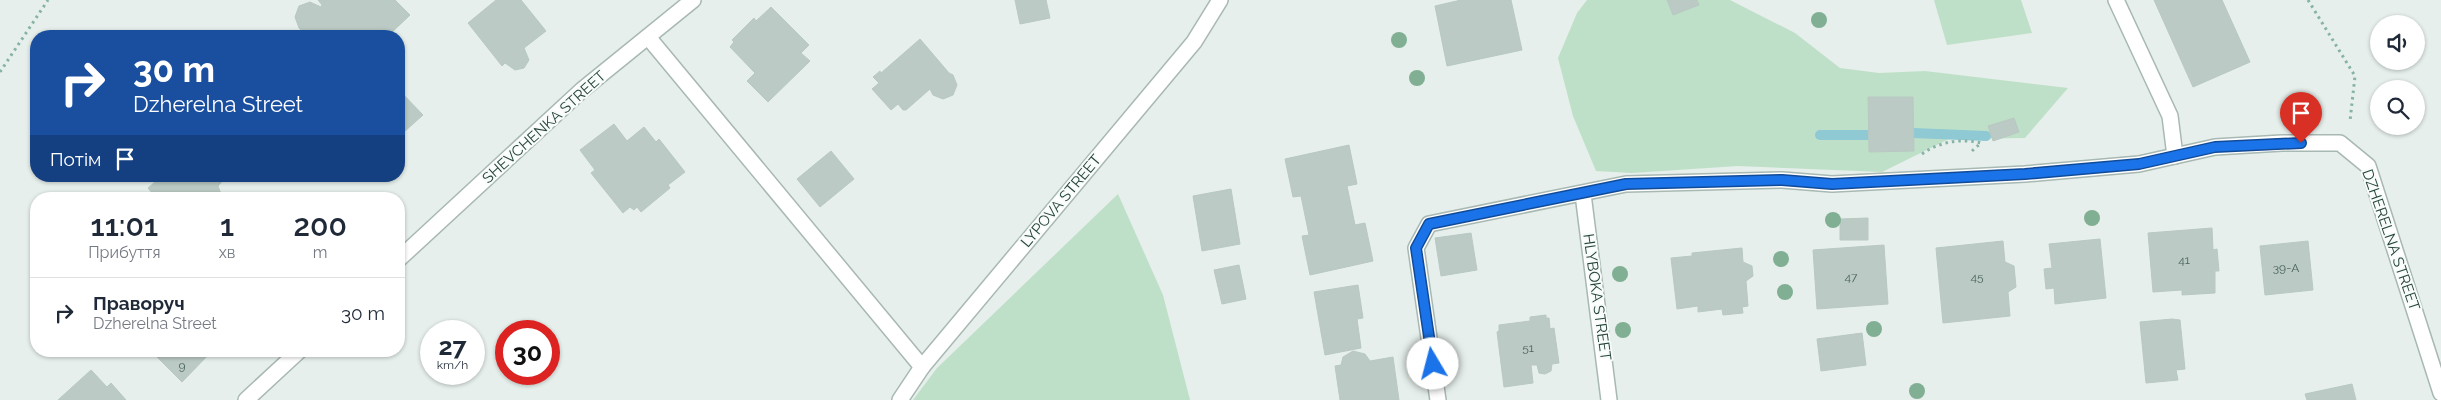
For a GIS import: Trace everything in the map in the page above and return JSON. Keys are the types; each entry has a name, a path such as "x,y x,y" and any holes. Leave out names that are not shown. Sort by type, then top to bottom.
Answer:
{"street":[{"name":"SHEVCHENKA STREET","path":"405,253 582,90 693,0"},
{"name":"LYPOVA STREET","path":"900,400 922,367 1194,42 1220,0"},
{"path":"2116,0 2170,116 2175,156"},
{"path":"648,37 922,367"},
{"path":"1438,400 1416,248 1429,224 1626,184 1782,180 1832,184 2025,174 2139,164 2215,147 2282,143 2340,143"},
{"name":"DZHERELNA STREET","path":"2340,143 2368,166 2441,392"},
{"name":"HLYBOKA STREET","path":"1582,194 1609,400"},
{"path":"246,400 293,357"}],"path":[{"path":"0,72 48,0"},
{"path":"2308,0 2355,76 2352,117 2340,143"}],"green space":[{"path":"1587,0 1730,0 1795,33 1840,68 1879,73 1925,71 2068,88 2025,138 1949,139 1882,172 1738,166 1632,173 1596,171 1573,116 1558,58 1577,13"},
{"path":"1934,0 2021,0 2032,33 1947,45"},
{"path":"1118,194 1163,295 1190,400 913,400 937,368"}],"building":[{"path":"318,0 395,0 410,15 394,30 301,30 295,17 299,6 310,2 321,7 322,5"},
{"path":"496,0 521,0 546,31 524,48 529,60 524,68 515,70 505,63 502,66 468,23"},
{"path":"1015,0 1046,0 1050,18 1020,24"},
{"path":"1461,0 1511,0 1522,50 1447,66 1435,6"},
{"path":"1667,0 1697,0 1699,5 1673,15"},
{"path":"2154,0 2222,0 2250,62 2193,87"},
{"path":"771,7 809,45 801,53 810,61 768,102 747,81 755,73 730,47 734,42 732,40 754,18 756,21"},
{"path":"920,39 949,73 953,75 957,85 953,95 943,99 933,95 930,89 906,110 903,110 898,104 891,110 872,89 879,83 873,77 880,71 881,73"},
{"path":"405,96 423,115 405,131"},
{"path":"1868,97 1913,97 1914,151 1869,152"},
{"path":"2014,118 2019,132 1993,141 1988,126"},
{"path":"614,124 627,141 644,127 656,142 659,139 685,172 668,185 670,188 641,212 637,207 634,210 630,207 623,213 591,173 595,170 580,150"},
{"path":"1349,145 1357,184 1347,186 1355,225 1365,223 1373,261 1310,275 1302,236 1309,235 1301,196 1293,197 1285,159"},
{"path":"831,151 854,179 820,207 797,179"},
{"path":"155,182 221,182 218,186 220,192 151,192 148,188"},
{"path":"1231,189 1240,244 1202,251 1193,196"},
{"path":"1868,218 1868,240 1840,240 1840,219"},
{"path":"2212,228 2213,250 2217,249 2219,271 2215,271 2215,293 2182,295 2182,290 2153,292 2148,233"},
{"path":"1471,233 1477,270 1441,276 1435,238"},
{"path":"2100,239 2106,298 2055,304 2054,288 2046,289 2044,269 2052,268 2049,244"},
{"path":"2003,241 2005,262 2014,266 2016,287 2008,292 2010,316 1943,323 1936,248"},
{"path":"2308,241 2313,290 2265,295 2260,246"},
{"path":"1884,245 1888,304 1817,309 1813,250"},
{"path":"1742,248 1743,262 1752,266 1753,276 1746,281 1748,306 1742,307 1743,313 1723,315 1722,309 1698,312 1698,306 1677,309 1671,258 1692,256 1692,253"},
{"path":"1239,265 1246,299 1222,304 1214,270"},
{"path":"1358,285 1363,318 1357,319 1361,348 1325,355 1314,292"},
{"path":"1546,315 1546,318 1549,318 1550,329 1554,328 1559,363 1552,364 1551,371 1545,374 1539,373 1537,365 1531,365 1533,383 1504,387 1497,332 1499,331 1499,325 1530,321 1530,317"},
{"path":"2180,320 2185,369 2176,370 2178,380 2146,383 2140,322"},
{"path":"1862,333 1866,365 1821,371 1817,339"},
{"path":"1353,351 1365,354 1370,361 1393,357 1399,400 1340,400 1335,366 1341,365 1343,357"},
{"path":"157,357 206,357 182,382"},
{"path":"91,370 107,387 111,383 126,400 58,400"},
{"path":"2352,384 2356,400 2307,400 2305,394"}],"waterway":[{"path":"1913,133 1986,136"},
{"path":"1820,135 1869,135"}],"route":[{"path":"1433,364 1416,248 1429,224 1626,184 1782,180 1832,184 2025,174 2139,164 2215,147 2301,143"}]}
